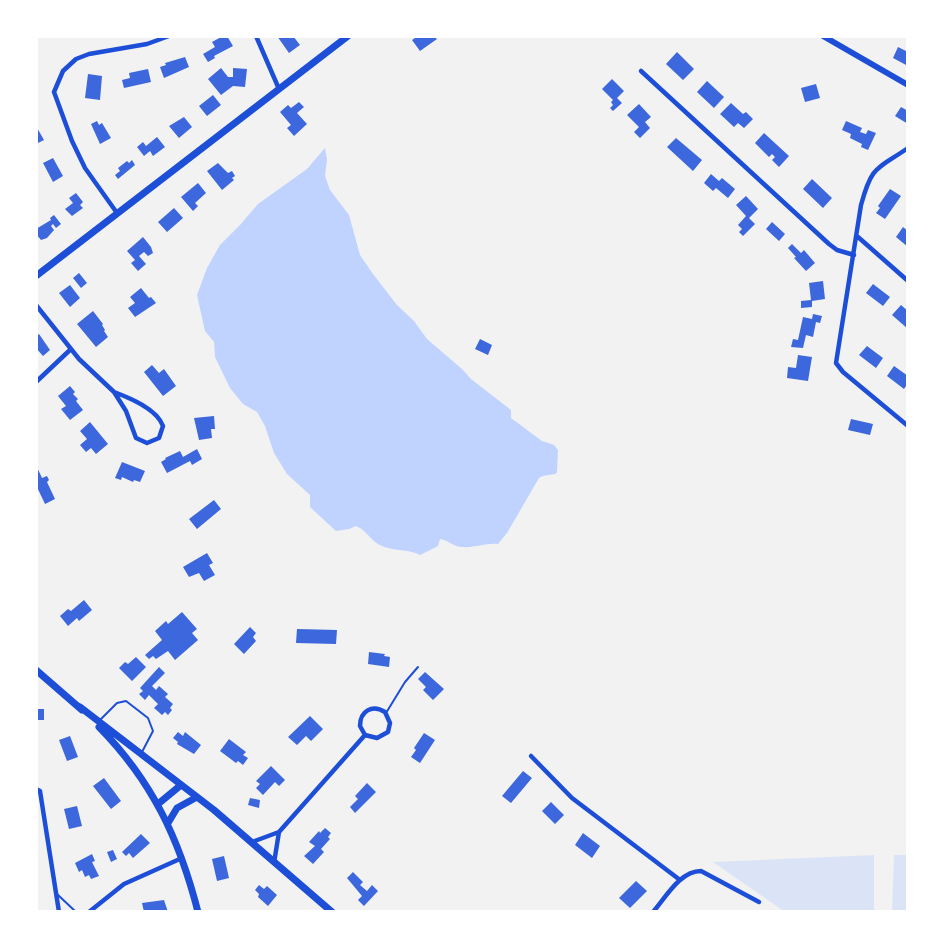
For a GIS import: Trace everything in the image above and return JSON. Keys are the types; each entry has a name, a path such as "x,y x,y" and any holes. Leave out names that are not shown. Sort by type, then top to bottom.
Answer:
{"main road":[{"path":"36,276 348,36"},
{"path":"36,670 98,722 197,797 332,912"},
{"path":"80,707 121,751 158,804 182,858 198,912"},
{"path":"158,804 181,784"},
{"path":"168,823 177,808 197,797"}],"street":[{"path":"117,213 85,168 72,141 54,92 63,70 76,59 89,54 147,44 170,36"},
{"path":"256,36 279,89"},
{"path":"824,36 908,86"},
{"path":"641,71 829,244 837,250 854,255"},
{"path":"908,148 882,164 871,176 861,205 858,237 836,363 843,372 908,426"},
{"path":"858,237 908,281"},
{"path":"36,305 87,368 114,392 126,411 136,438 147,443 159,438 163,430 159,418 133,400 114,392"},
{"path":"36,382 71,349"},
{"path":"375,708 386,713 390,723 386,734 374,738 365,735 360,726 363,713 375,708"},
{"path":"252,843 279,831 365,735"},
{"path":"531,756 573,798 680,880"},
{"path":"38,790 59,912"},
{"path":"274,863 279,831"},
{"path":"89,912 124,884 182,858"},
{"path":"653,912 688,873 701,870 759,902"}],"lane":[{"path":"386,713 405,682 418,668"},
{"path":"98,722 117,703 126,701 148,718 153,730 141,754"},
{"path":"55,892 76,912"}],"shaded area":[{"path":"874,855 874,912 785,912 713,862"},
{"path":"894,855 908,855 908,912 892,912"}],"water":[{"path":"325,148 327,159 325,176 330,190 349,215 360,255 373,274 427,339 471,379 511,410 511,418 542,441 554,445 558,450 557,473 539,478 507,533 498,544 463,547 440,539 438,546 420,555 383,546 356,526 336,531 310,507 310,495 287,474 274,453 265,426 257,412 243,404 230,388 215,357 214,342 205,331 197,295 207,268 220,245 258,204 307,169"}],"building":[{"path":"227,36 233,46 214,56 215,58 208,62 203,54 215,47 212,42"},
{"path":"277,36 293,36 300,45 289,53"},
{"path":"418,36 434,36 437,39 420,51 412,40"},
{"path":"898,47 908,52 908,66 893,58"},
{"path":"677,52 694,69 683,80 666,64"},
{"path":"185,57 189,67 164,78 160,67 166,65 165,63"},
{"path":"221,68 228,77 233,77 233,68 247,69 245,87 233,86 221,95 208,79"},
{"path":"148,69 151,82 124,88 122,80 130,78 129,73"},
{"path":"88,74 102,76 100,100 85,98"},
{"path":"612,79 624,91 617,98 622,103 613,111 610,108 613,100 602,89"},
{"path":"707,81 724,97 714,108 697,92"},
{"path":"816,84 820,98 805,102 801,88"},
{"path":"213,95 221,105 207,116 199,106"},
{"path":"299,102 304,107 297,113 307,124 294,136 287,128 291,125 280,112 288,105 291,108"},
{"path":"731,103 743,114 746,112 753,119 744,128 738,123 734,127 720,114"},
{"path":"639,104 651,117 645,122 650,128 640,138 634,132 639,127 627,115"},
{"path":"901,107 908,111 908,124 895,116"},
{"path":"184,117 192,127 179,138 169,126"},
{"path":"97,121 99,125 102,123 111,138 100,144 91,124"},
{"path":"846,121 862,128 860,132 866,134 868,130 876,133 868,150 850,138 851,134 842,130"},
{"path":"36,126 44,140 36,144"},
{"path":"764,133 789,156 779,167 772,160 775,157 772,154 769,157 755,143"},
{"path":"157,137 165,147 153,156 150,151 144,156 137,147 143,142 146,146"},
{"path":"676,138 702,160 693,171 667,147"},
{"path":"53,158 63,176 53,182 43,163"},
{"path":"132,160 135,165 118,179 115,175 120,171 118,168"},
{"path":"218,163 228,173 232,171 235,176 232,178 234,180 222,190 207,171"},
{"path":"711,174 719,181 722,178 735,189 728,198 716,188 713,191 704,183"},
{"path":"812,179 832,198 823,208 803,189"},
{"path":"198,183 206,193 195,203 198,206 193,211 181,197"},
{"path":"890,189 901,196 885,219 876,213"},
{"path":"76,193 83,202 80,205 83,208 72,216 65,209 73,203 69,198"},
{"path":"746,196 758,209 749,218 755,224 743,236 739,232 742,229 738,225 746,216 736,205"},
{"path":"174,208 183,218 167,232 158,222"},
{"path":"54,215 61,224 56,228 53,224 51,226 54,230 47,238 41,240 36,234 36,229 51,220 50,218"},
{"path":"772,222 785,234 779,241 766,229"},
{"path":"903,227 908,231 908,247 896,237"},
{"path":"143,237 153,253 148,256 144,252 139,256 146,264 138,271 131,263 135,260 127,251"},
{"path":"792,244 801,253 804,250 815,263 806,271 788,248"},
{"path":"79,273 87,283 81,288 73,278"},
{"path":"823,281 825,299 812,301 812,307 801,308 801,301 811,300 809,283"},
{"path":"873,284 890,297 883,306 866,293"},
{"path":"70,285 80,298 70,307 59,293"},
{"path":"141,288 156,303 135,317 128,308 135,303 130,297"},
{"path":"901,305 908,311 908,329 892,315"},
{"path":"93,311 103,324 108,337 96,347 77,324"},
{"path":"813,314 822,316 820,323 816,322 813,337 806,335 803,348 791,347 793,339 798,340 803,317 812,319"},
{"path":"39,334 50,350 43,356 36,348 38,347 36,337"},
{"path":"480,339 492,345 488,355 475,349"},
{"path":"867,346 883,358 876,368 859,355"},
{"path":"798,355 812,357 808,381 787,378 788,367 796,368"},
{"path":"152,365 159,373 164,369 176,386 163,396 144,372"},
{"path":"894,366 908,376 908,383 904,389 887,376"},
{"path":"70,386 78,399 76,401 83,410 70,420 61,409 66,406 58,396"},
{"path":"214,416 215,429 211,429 212,438 199,440 194,418"},
{"path":"851,419 873,424 870,435 848,430"},
{"path":"90,422 108,444 96,454 91,448 86,452 80,445 87,439 80,431"},
{"path":"197,449 202,459 192,465 190,461 167,473 161,462 165,458 180,451 183,457"},
{"path":"122,462 145,471 140,482 134,480 133,482 122,477 121,480 115,478"},
{"path":"36,465 42,478 47,476 49,480 47,482 55,499 45,504 36,485"},
{"path":"214,500 221,509 197,529 189,519"},
{"path":"207,553 213,563 209,565 215,575 204,581 199,573 189,577 183,567"},
{"path":"84,600 92,610 79,621 77,618 68,626 60,616 68,609 71,611"},
{"path":"182,612 197,629 192,633 198,640 175,660 168,651 156,659 153,656 149,659 145,655 162,640 155,631 166,621 168,624"},
{"path":"250,627 256,633 253,637 256,641 244,654 234,644"},
{"path":"297,629 337,630 336,644 296,643"},
{"path":"369,652 390,657 389,667 368,664"},
{"path":"136,657 146,667 132,681 119,668"},
{"path":"159,667 165,673 152,686 156,690 159,686 168,694 165,697 173,704 168,715 165,712 162,715 154,708 158,704 149,695 145,700 139,694 143,691 140,688"},
{"path":"425,672 444,689 433,700 423,690 426,687 418,679"},
{"path":"36,709 44,709 44,720 36,720"},
{"path":"310,716 323,729 311,741 306,736 297,745 288,737"},
{"path":"178,732 183,736 185,732 201,745 194,754 177,744 178,742 173,738"},
{"path":"424,733 435,740 420,763 411,757"},
{"path":"70,736 78,757 67,761 59,740"},
{"path":"229,739 246,752 243,755 248,758 243,765 238,761 236,763 220,751"},
{"path":"271,766 285,780 279,786 275,782 263,795 256,788 260,784 256,781"},
{"path":"523,771 532,778 511,803 502,796"},
{"path":"104,778 121,801 111,809 93,786"},
{"path":"367,783 376,792 355,813 350,807 358,799 355,796"},
{"path":"250,798 260,800 259,808 248,805"},
{"path":"551,802 564,815 555,824 542,811"},
{"path":"77,806 82,826 69,829 64,809"},
{"path":"325,828 331,833 328,837 330,839 321,849 324,852 313,864 304,856 315,846 309,842"},
{"path":"583,833 600,846 592,858 575,845"},
{"path":"141,834 150,843 133,858 129,853 126,856 122,852"},
{"path":"113,850 117,859 111,862 107,852"},
{"path":"92,854 95,861 92,862 99,876 91,879 89,875 85,877 82,870 79,872 75,863"},
{"path":"224,856 229,878 217,881 212,859"},
{"path":"353,872 363,882 360,885 367,891 372,885 378,891 364,906 358,900 362,896 347,878"},
{"path":"636,881 647,891 630,908 619,898"},
{"path":"259,885 264,889 267,886 277,895 268,906 258,897 259,894 255,890"},
{"path":"164,900 168,912 144,912 142,903"}]}
